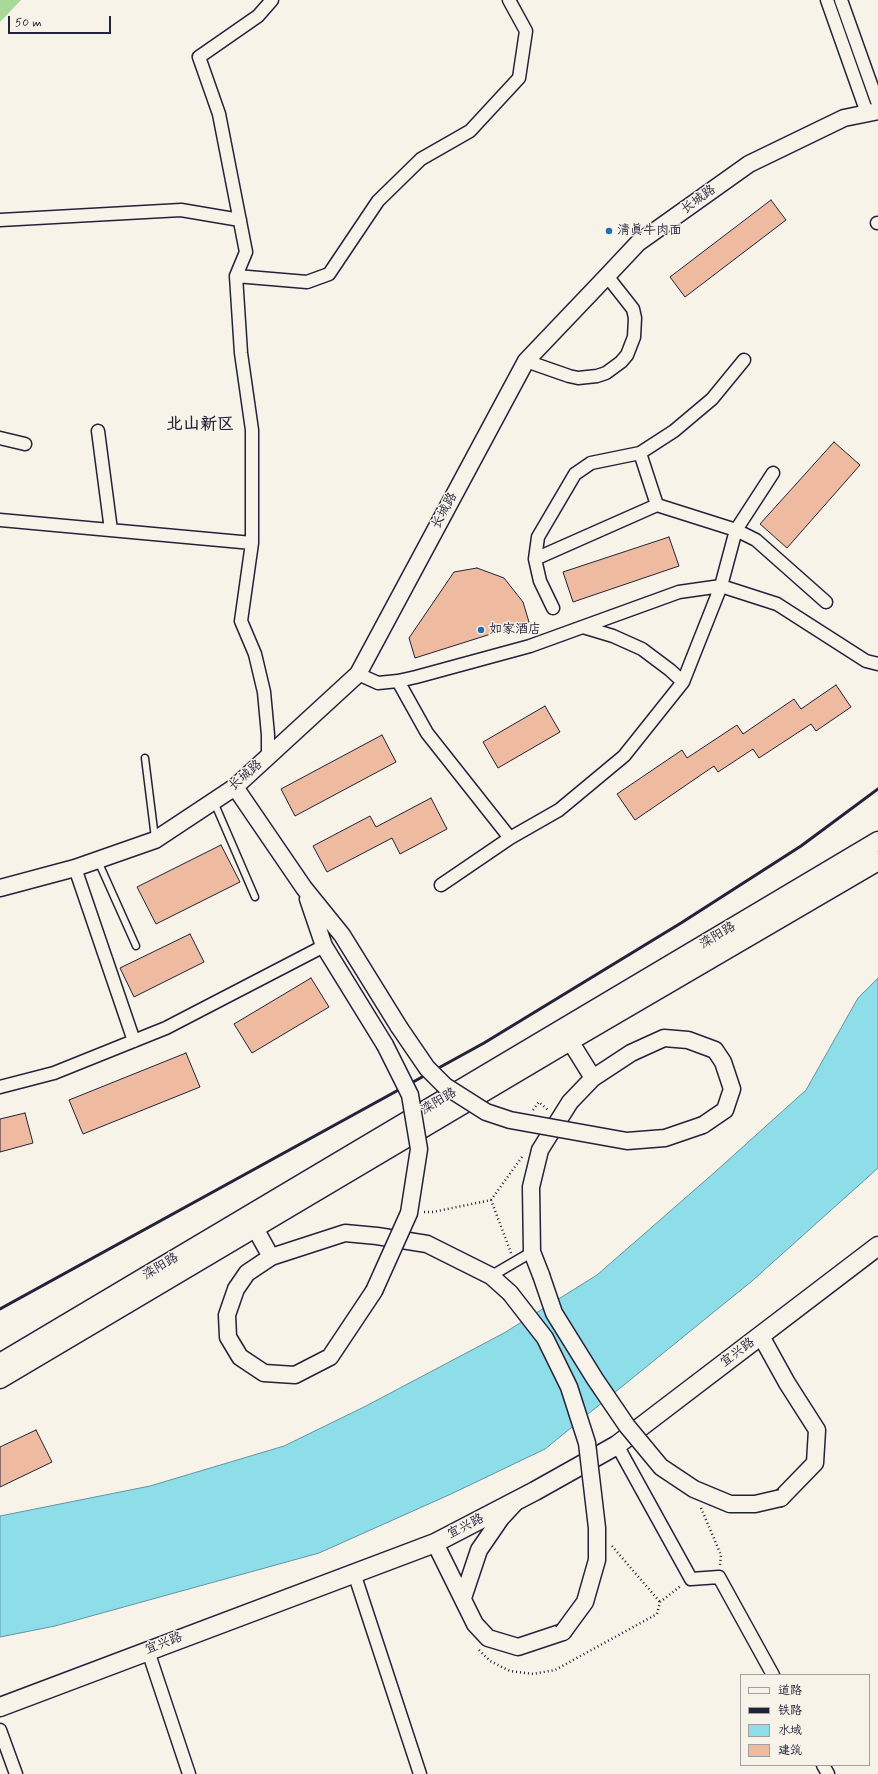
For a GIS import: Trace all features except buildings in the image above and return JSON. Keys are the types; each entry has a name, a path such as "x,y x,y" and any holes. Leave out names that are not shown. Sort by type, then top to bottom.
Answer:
{"main road":[{"name":"滦阳路","path":"0,1363 878,840"},
{"name":"滦阳路","path":"0,1379 570,1041 878,861"},
{"name":"宜兴路","path":"0,1707 434,1543 517,1500 617,1445 878,1246"}],"street":[{"path":"268,757 268,735 264,692 255,654 241,621 252,543 252,430 241,353 236,276 246,252 219,114 199,57 258,16 272,0"},
{"path":"236,276 307,282 329,274 378,201 421,159 470,131 519,78 526,31 509,0"},
{"path":"827,0 874,110"},
{"path":"841,0 874,110"},
{"name":"长城路","path":"0,888 75,868 155,840 235,787 358,674 526,361 638,243 749,164 844,118 874,110"},
{"path":"0,220 181,210 240,220"},
{"path":"526,361 578,378 592,377 606,373 621,362 627,354 634,337 635,318 633,309 607,276"},
{"path":"552,608 540,580 535,559 538,537 575,474 591,463 640,453 674,431 712,399 744,360"},
{"path":"98,431 110,530"},
{"path":"0,438 25,444"},
{"path":"640,453 657,506"},
{"path":"441,885 510,838 559,810 624,756 683,682 721,586 736,530 773,473"},
{"path":"535,559 657,506 736,530 756,540 826,602"},
{"path":"0,520 252,543"},
{"path":"358,674 378,683 398,681 530,646 679,592 721,586 777,604 866,661 878,664"},
{"path":"583,627 613,636 642,649 661,662 683,682"},
{"path":"398,681 427,733 510,838"},
{"path":"235,787 304,888 342,935 399,1027 427,1068 445,1086 486,1112 510,1120 627,1141 665,1138 703,1126 725,1110 732,1089 723,1062 715,1050 688,1040 664,1038 631,1053 593,1078 570,1102 540,1150 531,1187 532,1252 554,1313 595,1379 627,1426 662,1467 694,1489 730,1504 755,1504 781,1498 815,1463 817,1430 787,1382 761,1336"},
{"path":"75,868 134,1041"},
{"path":"304,888 324,946 385,1045 410,1095 418,1149 409,1213 374,1291 330,1357 295,1375 264,1373 240,1357 228,1337 227,1315 236,1289 247,1273 272,1258 345,1233 377,1236 427,1244 491,1276 510,1293 545,1338 569,1387 587,1443 597,1528 598,1560 585,1602 563,1632 518,1647 488,1638 475,1624 434,1543"},
{"path":"0,1087 54,1073 166,1028 324,946"},
{"path":"570,1041 593,1078"},
{"path":"255,1228 272,1258"},
{"path":"491,1276 532,1252"},
{"path":"617,1445 691,1579 719,1577 772,1674"},
{"path":"463,1598 479,1550 501,1518 517,1500"},
{"path":"354,1573 420,1774"},
{"path":"148,1651 189,1774"},
{"path":"0,1730 16,1774"}],"lane":[{"path":"145,758 155,840"},
{"path":"214,802 255,898"},
{"path":"97,860 136,946"}],"path":[{"path":"433,1212 491,1200 515,1263"},
{"path":"694,1489 721,1555"},
{"path":"597,1528 660,1602 691,1579"}],"green space":[{"path":"0,0 21,0 0,22"}],"water":[{"path":"878,978 878,1168 752,1281 545,1449 451,1494 319,1553 55,1626 0,1637 0,1516 150,1486 284,1446 364,1407 504,1333 597,1275 806,1090 858,998"}],"railway":[{"path":"0,1309 484,1043 681,923 801,846 878,789"}],"place":[{"name":"清真牛肉面","path":"609,231"},
{"name":"如家酒店","path":"481,630"}],"district":[{"name":"北山新区","path":"200,425"}]}
